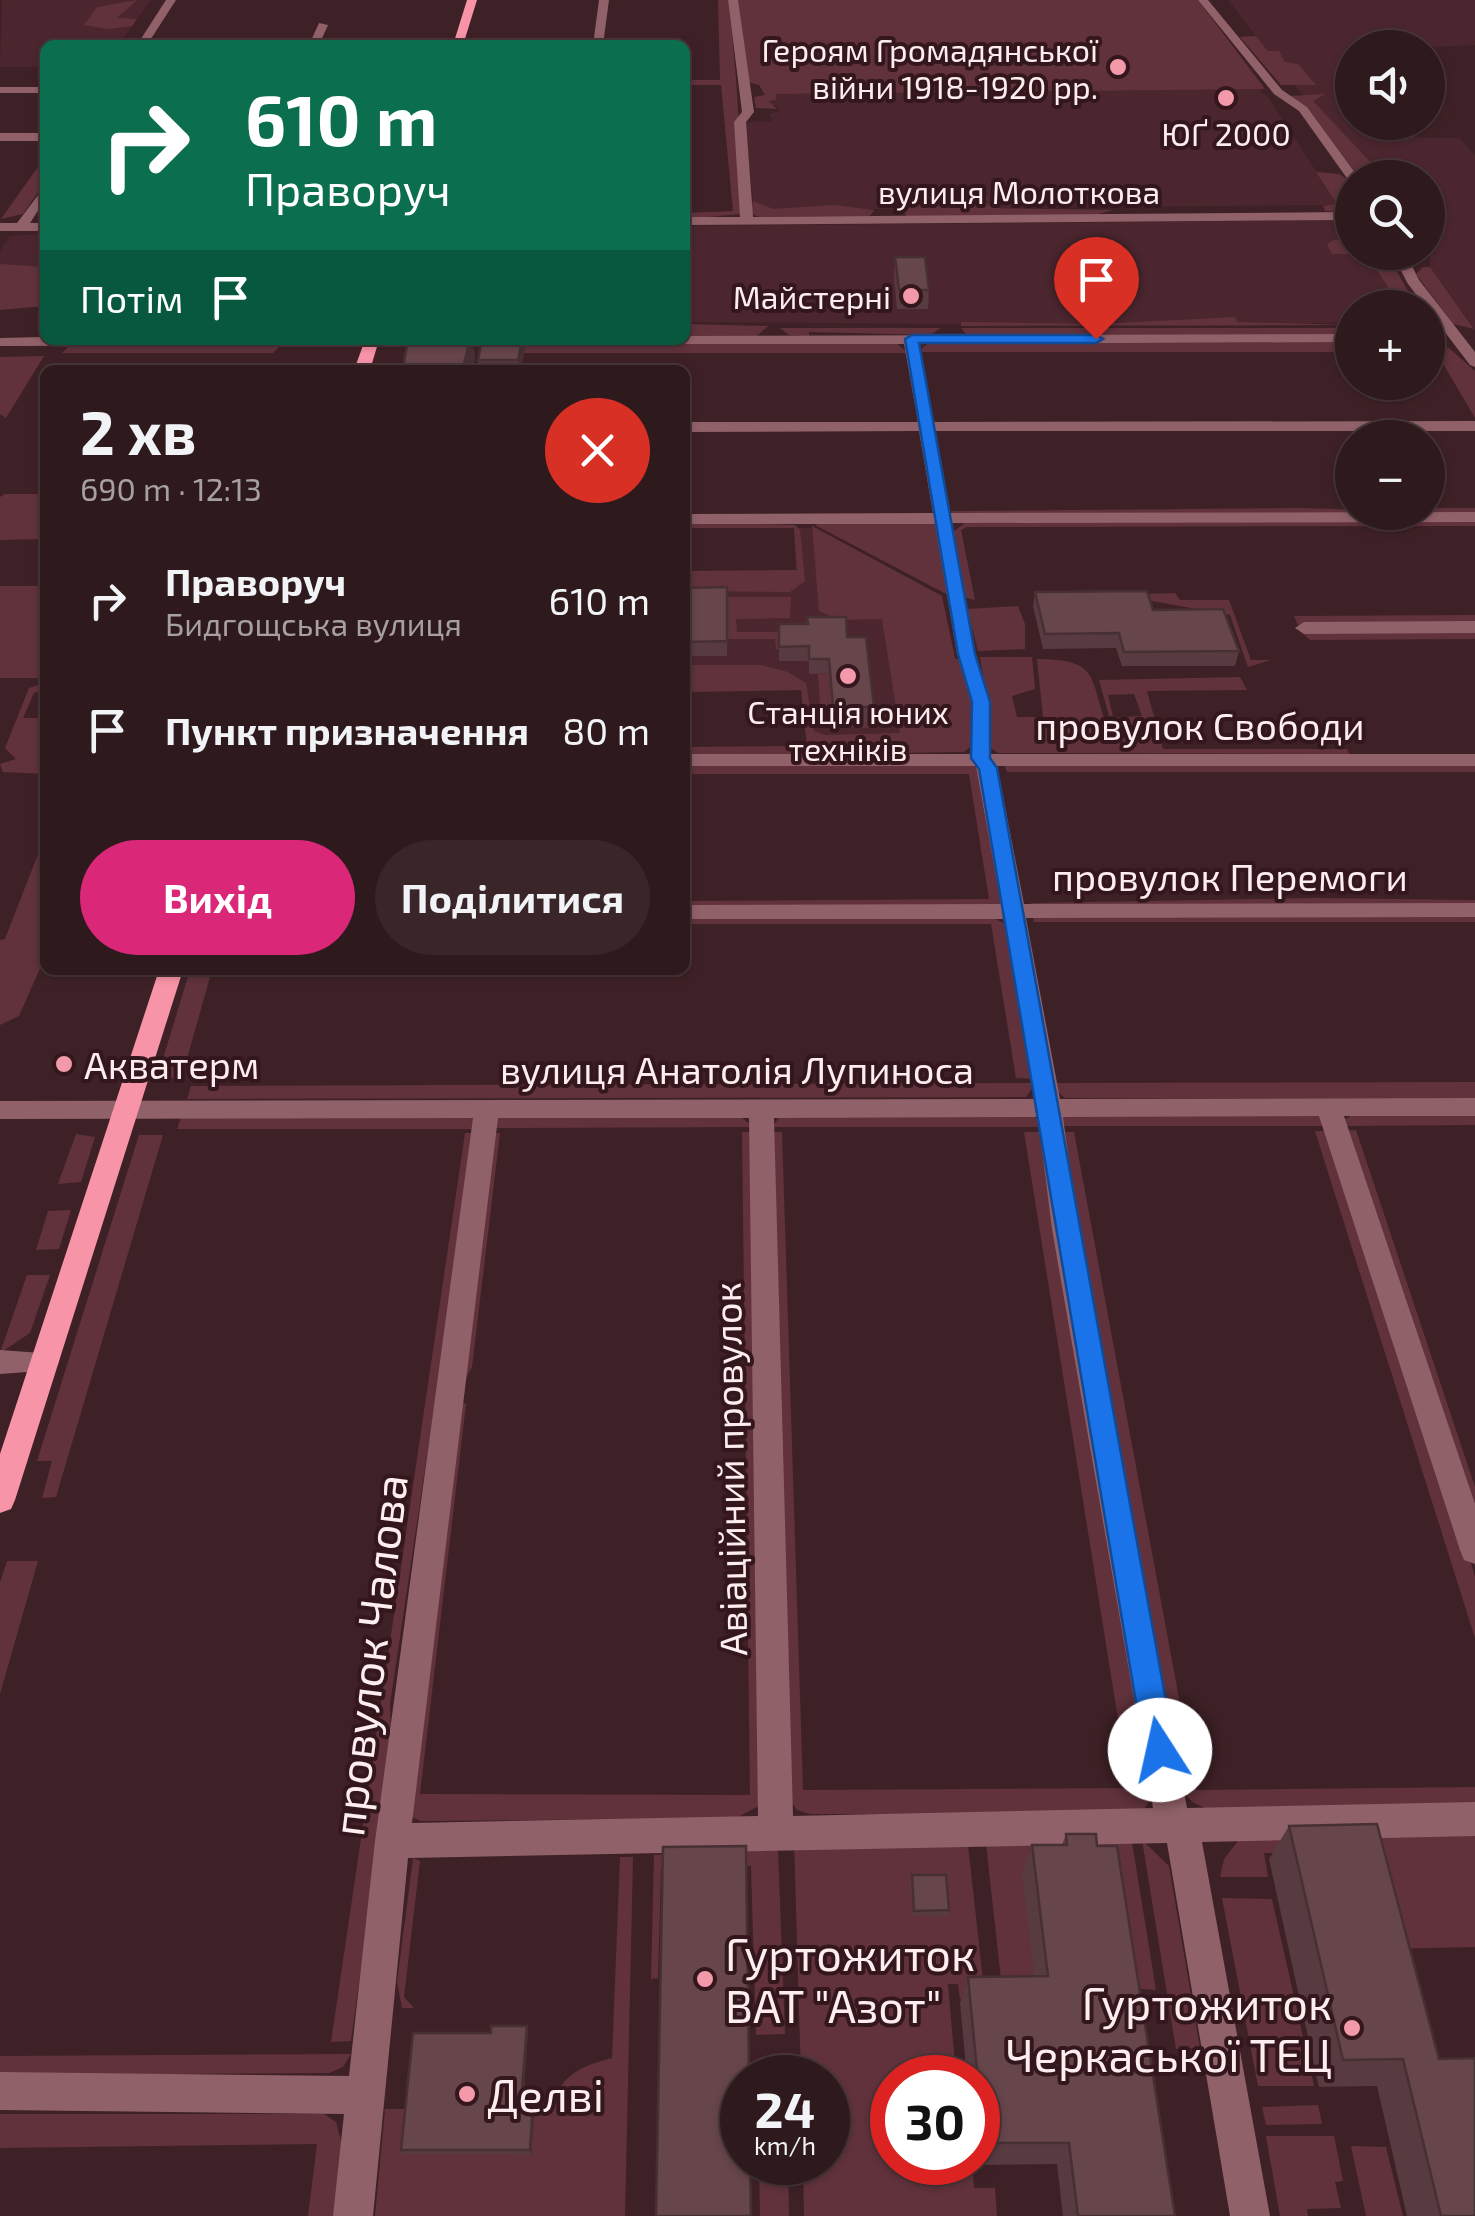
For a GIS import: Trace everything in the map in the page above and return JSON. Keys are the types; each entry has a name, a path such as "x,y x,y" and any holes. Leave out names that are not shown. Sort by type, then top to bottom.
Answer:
{"main road":[{"path":"460,40 472,0"},
{"path":"0,1500 169,975"}],"street":[{"path":"145,40 172,0"},
{"path":"599,40 604,0"},
{"path":"733,0 748,112 740,122 747,220"},
{"path":"1204,0 1278,92 1303,109 1340,160"},
{"path":"316,40 323,25"},
{"path":"0,90 40,90"},
{"path":"0,137 40,137"},
{"path":"21,227 40,198"},
{"name":"вулиця Молоткова","path":"690,221 1335,216"},
{"path":"0,227 40,227"},
{"path":"1410,270 1475,362"},
{"path":"690,340 1335,338"},
{"path":"1445,338 1475,338"},
{"path":"912,339 930,426 966,654 981,702 980,758 988,768 1046,1106 1250,2216"},
{"path":"0,342 40,342"},
{"path":"690,427 1475,426"},
{"path":"690,519 1475,517"},
{"path":"1304,628 1475,627"},
{"name":"провулок Свободи","path":"690,760 1475,760"},
{"name":"провулок Перемоги","path":"690,912 1475,910"},
{"name":"Авіаційний провулок","path":"762,1106 776,1831"},
{"name":"вулиця Анатолія Лупиноса","path":"0,1110 1475,1106"},
{"path":"1328,1107 1475,1550"},
{"name":"провулок Чалова","path":"353,2216 392,1841 487,1108"},
{"path":"0,1362 44,1362"},
{"path":"392,1841 1475,1819"},
{"path":"0,2091 366,2094"}],"shaded area":[{"path":"2,0 151,0 122,40 40,40 40,67 0,67"},
{"path":"137,0 117,18 137,19 132,26 107,29 84,25 97,7"},
{"path":"718,0 728,0 738,106 741,214 690,219 690,213 733,211 721,85 690,85 690,80 720,80"},
{"path":"737,0 1198,0 1265,89 776,94 776,100 769,101 777,109 756,108 754,97 765,95 759,85 748,82"},
{"path":"1228,0 1475,0 1475,45 1445,46 1445,30 1335,30 1335,136"},
{"path":"1256,36 1268,51 1279,51 1285,62 1298,64 1316,85 1281,85 1240,37"},
{"path":"1262,87 1260,92 1267,96 1335,205 754,210 745,122 772,121 770,114 779,111 776,105 770,105 775,94"},
{"path":"1325,94 1313,101 1335,124 1335,140 1350,140 1368,160 1346,160 1307,107 1289,96"},
{"path":"1459,138 1475,155 1475,329 1432,270 1445,270 1445,160 1354,160 1338,140"},
{"path":"40,164 40,189 23,214 1,219"},
{"path":"1316,172 1335,174 1335,201"},
{"path":"988,197 985,202 993,208 1112,210 1096,215 906,216 902,208 905,202 950,198 952,207 970,207 965,198"},
{"path":"753,201 773,209 834,205 874,210 870,216 759,217 751,213"},
{"path":"1335,204 1335,212 1325,211 1323,206"},
{"path":"1335,220 1335,270 1376,270 1390,290 1335,290 1335,323 1239,326 690,322 690,226"},
{"path":"40,234 40,267 0,266 0,251 10,236"},
{"path":"1335,240 1335,254 1332,254 1327,244"},
{"path":"0,264 40,267 40,306 0,310"},
{"path":"1377,270 1396,270 1408,290 1390,290"},
{"path":"1432,270 1474,329 1453,324 1445,313 1445,290 1428,290 1416,274"},
{"path":"1235,317 1237,322 1335,325 961,326 961,322 1099,324"},
{"path":"690,324 768,326 757,336 690,336"},
{"path":"780,328 941,328 930,335 809,332 809,336 789,335"},
{"path":"961,328 1335,328 1335,335 967,335"},
{"path":"1335,342 1335,352 922,352 929,343"},
{"path":"896,343 908,353 493,353 516,345"},
{"path":"281,345 273,353 62,353 69,346"},
{"path":"1445,347 1475,371 1475,418 1445,367"},
{"path":"44,356 6,418 0,414 0,357"},
{"path":"40,494 40,539 0,540 0,497"},
{"path":"1302,508 1335,509 1335,515 953,515 951,511"},
{"path":"1445,508 1475,508 1475,515 1445,515"},
{"path":"1445,520 1475,520 1475,526 1445,526"},
{"path":"1335,521 1335,526 967,527 961,530 975,600 963,597 953,532 966,522"},
{"path":"690,522 795,525 800,530 805,581 790,592 690,591 690,571 797,570 794,528 690,528"},
{"path":"934,523 942,528 948,595 815,525"},
{"path":"812,526 942,596 955,658 962,662 975,705 970,747 964,752 690,756 690,747 807,746 801,690 690,692 690,665 761,665 788,672 806,683 814,731 825,735 900,733 882,619 839,620 819,611"},
{"path":"794,528 815,528 939,607 962,747 807,747 801,690 690,692 690,571 796,571"},
{"path":"0,586 40,586 40,678 0,678"},
{"path":"1175,593 1180,600 1229,600 1251,660 1271,660 1248,667 1230,615 1118,595"},
{"path":"690,597 791,597 790,618 736,619 737,632 783,632 783,649 776,649 775,639 699,639 690,612"},
{"path":"1018,606 1025,624 1025,649 978,651 967,609"},
{"path":"1475,615 1475,624 1298,625 1294,616"},
{"path":"1300,631 1475,631 1475,639 1310,640"},
{"path":"980,657 1032,657 1035,689 1012,696 1017,717 1043,717 1037,659 1070,662 1087,671 1104,718 1142,716 1134,694 1108,695 1113,716 1109,716 1099,680 1240,677 1247,690 1147,691 1163,749 1347,749 1349,754 998,753 987,745 987,704"},
{"path":"829,673 833,722 887,711 887,722 873,728 825,727 821,722 818,674"},
{"path":"40,685 40,691 34,693 23,718 40,718 40,774 3,772 0,764 16,759 5,748 29,688"},
{"path":"1003,763 1475,764 1475,772 1007,772"},
{"path":"690,764 976,765 1006,901 1001,905 690,907 690,901 989,899 969,774 690,774"},
{"path":"40,849 40,968 19,1016 0,1025 0,940 5,939"},
{"path":"1314,898 1475,900 1475,906 1032,908 1031,903"},
{"path":"1475,913 1475,922 1034,922 1033,916"},
{"path":"988,915 1005,924 1035,1079 1016,1078 991,924 690,924 690,916"},
{"path":"188,975 211,975 181,1080 158,1075"},
{"path":"1475,1082 1475,1098 1065,1098 1048,1083"},
{"path":"1036,1083 1026,1097 187,1099 191,1086"},
{"path":"1475,1114 1475,1125 1344,1126 1344,1120 1352,1115"},
{"path":"497,1115 740,1116 753,1127 492,1128"},
{"path":"781,1115 1033,1115 1044,1127 772,1127"},
{"path":"1063,1115 1318,1115 1328,1126 1060,1126"},
{"path":"468,1116 475,1120 475,1129 177,1129 181,1118"},
{"path":"1356,1130 1475,1487 1475,1526 1344,1131"},
{"path":"1315,1131 1331,1131 1475,1576 1475,1638"},
{"path":"742,1132 753,1132 759,1806 736,1818 421,1821 411,1817 490,1133 500,1133 472,1367 462,1385 462,1402 466,1404 420,1794 750,1795"},
{"path":"769,1132 782,1132 803,1790 1129,1788 1024,1132 1043,1132 1152,1798 1140,1814 810,1814 797,1810 786,1794"},
{"path":"1059,1132 1074,1132 1196,1790 1475,1787 1475,1810 1210,1810 1194,1803 1179,1789"},
{"path":"465,1133 475,1133 390,1704 391,1752 351,2041 331,2042"},
{"path":"76,1134 95,1137 81,1182 58,1184"},
{"path":"139,1135 163,1135 56,1497 42,1498 52,1461 37,1461"},
{"path":"71,1210 59,1249 36,1250 48,1211"},
{"path":"27,1275 50,1275 30,1333 0,1353"},
{"path":"7,1561 38,1561 0,1694 0,1583"},
{"path":"1475,1829 1475,1947 1382,1949 1356,1852 1264,1853 1268,1877 1220,1877 1224,1859 1246,1831"},
{"path":"985,1835 1131,1836 1156,1990 1001,1979"},
{"path":"967,1836 985,1998 960,1999 958,1984 948,1984 954,2055 870,2055 870,2185 995,2188 997,2216 804,2216 803,2185 850,2185 850,2055 800,2055 794,1839"},
{"path":"1142,1840 1169,1866 1200,2048 1176,2049"},
{"path":"778,1850 785,2034 756,2035 751,1866 661,1868 658,1978 651,1979 654,1855"},
{"path":"620,1857 633,1857 625,2216 375,2216 385,2109 408,2109 531,2155 535,2107 551,2105 574,2073 612,2058"},
{"path":"413,1858 420,1861 404,1997 414,2008 402,2008 397,1982"},
{"path":"1222,1898 1272,1899 1314,2086 1258,2086"},
{"path":"351,2054 343,2067 329,2073 0,2075 0,2056"},
{"path":"1318,2105 1322,2124 1266,2125 1262,2107"},
{"path":"0,2114 324,2114 336,2122 343,2148 335,2216 308,2216 317,2144 0,2148"},
{"path":"1266,2136 1334,2136 1343,2181 1335,2182 1341,2208 1307,2209 1308,2216 1280,2216"},
{"path":"1351,2146 1386,2147 1403,2216 1366,2216"},
{"path":"759,2185 788,2185 789,2216 760,2216"}],"building":[{"path":"895,257 925,257 929,290 899,290"},
{"path":"407,345 469,345 464,365 403,365"},
{"path":"481,345 521,345 518,360 478,360"},
{"path":"727,587 727,641 690,642 690,588"},
{"path":"1147,591 1153,610 1223,609 1239,651 1124,652 1119,633 1045,634 1035,592"},
{"name":"Станція юних техніків","path":"807,617 846,617 847,637 866,637 874,707 833,707 829,659 809,659 809,646 779,647 779,624 808,624"},
{"path":"1377,1824 1439,2059 1475,2058 1475,2216 1441,2216 1403,2059 1343,2060 1289,1826"},
{"name":"Гуртожиток Черкаської ТЕЦ","path":"1066,1834 1096,1834 1097,1846 1117,1846 1175,2216 1078,2216 1069,2143 1000,2143 1000,2055 976,2055 968,1977 1048,1976 1032,1845 1067,1845"},
{"name":"Гуртожиток ВАТ \"Азот\"","path":"746,1846 749,2055 720,2055 720,2185 750,2185 751,2216 656,2216 663,1847"},
{"path":"912,1875 946,1875 949,1910 914,1911"},
{"name":"Делві","path":"491,2026 527,2026 521,2102 533,2103 530,2150 401,2150 413,2033 491,2033"}],"place":[{"name":"Героям Громадянської війни 1918-1920 рр.","path":"1118,67"},
{"name":"ЮҐ 2000","path":"1226,98"},
{"name":"Майстерні","path":"911,296"},
{"name":"Станція юних техніків","path":"848,676"},
{"name":"Акватерм","path":"64,1064"},
{"name":"Гуртожиток ВАТ \"Азот\"","path":"705,1979"},
{"name":"Гуртожиток Черкаської ТЕЦ","path":"1352,2028"},
{"name":"Делві","path":"467,2094"}],"route":[{"path":"1096,339 912,339 930,426 966,654 981,702 980,758 988,768 1046,1106 1054,1130 1065,1229 1160,1750"}]}
